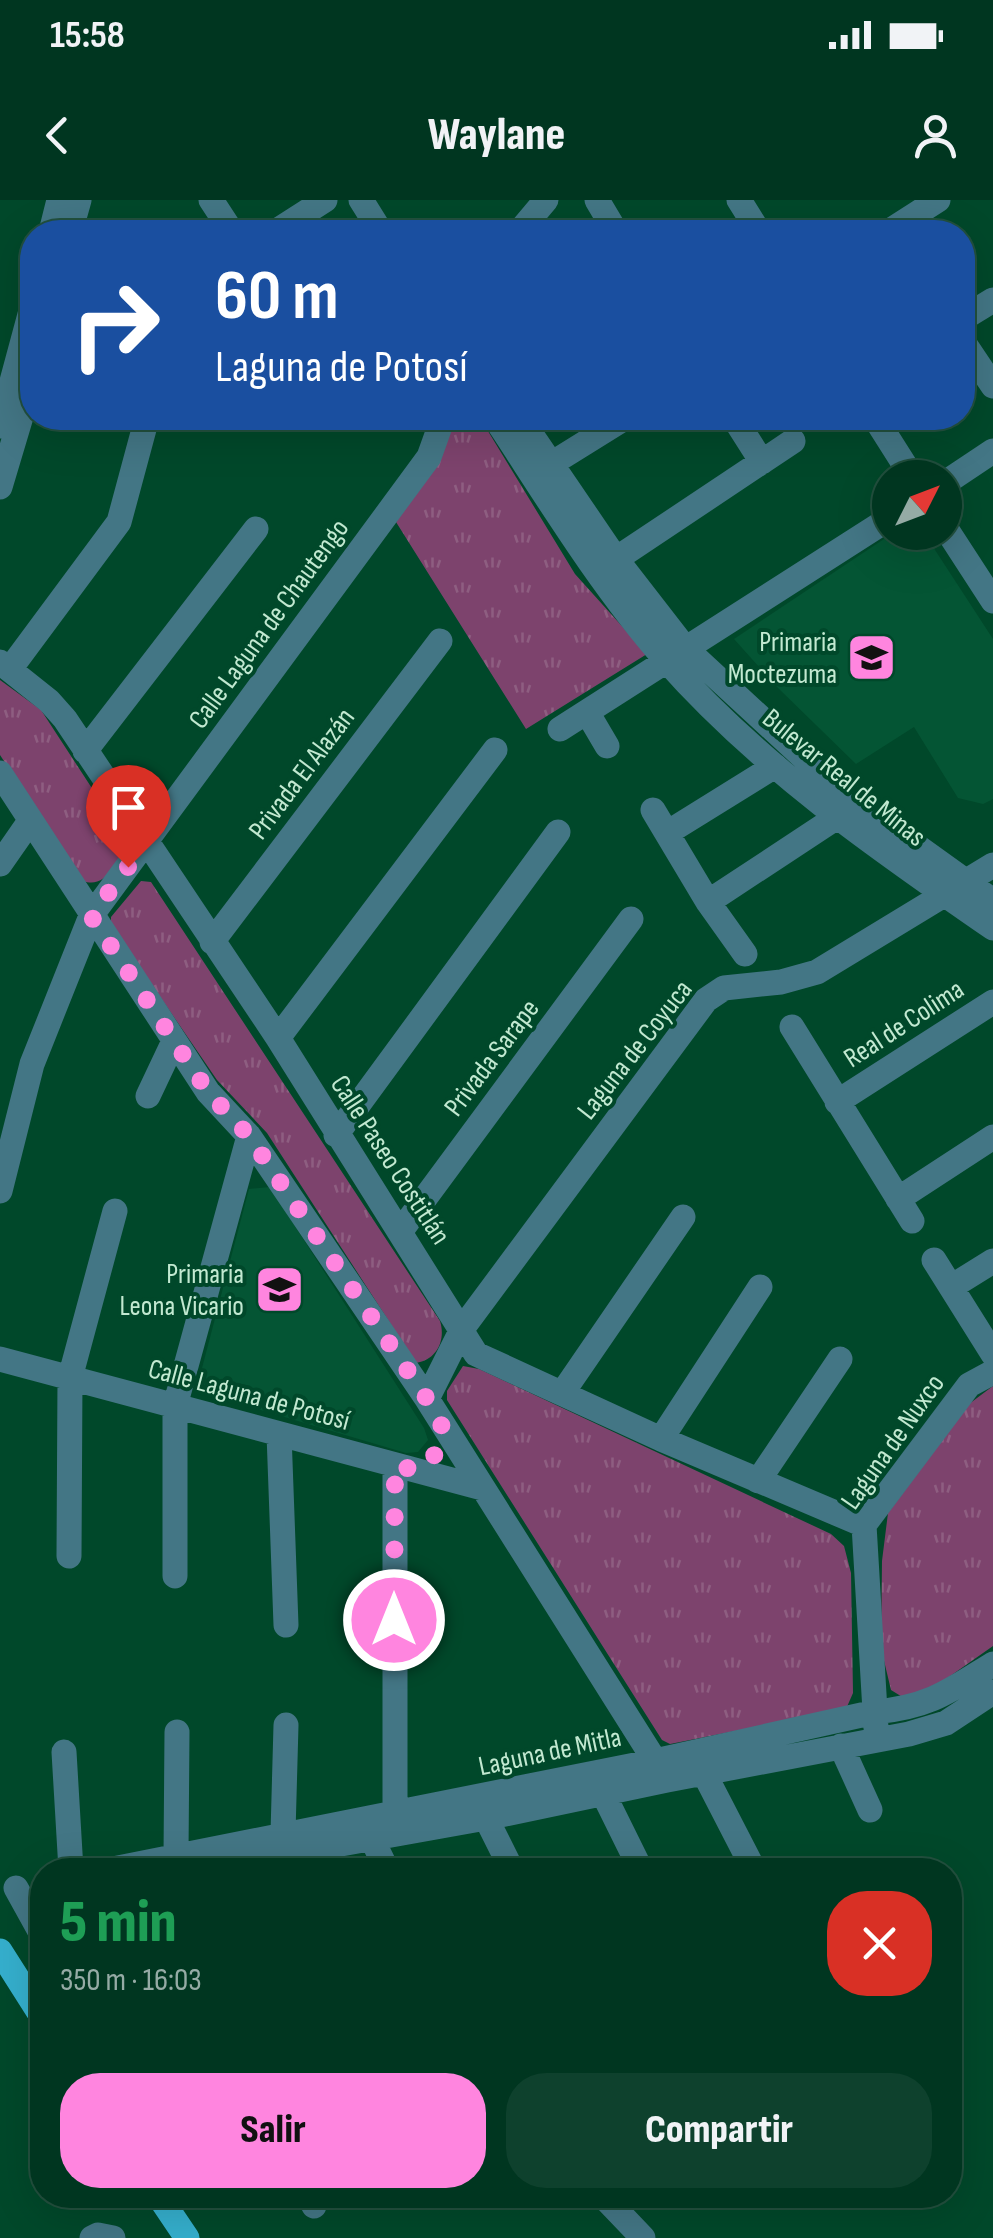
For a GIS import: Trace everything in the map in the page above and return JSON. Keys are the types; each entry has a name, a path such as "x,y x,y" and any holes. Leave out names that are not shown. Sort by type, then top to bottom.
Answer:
{"main road":[{"path":"0,1951 30,1998"},
{"path":"167,2208 187,2238"}],"street":[{"path":"294,220 325,200"},
{"path":"907,220 938,200"},
{"path":"0,426 20,352"},
{"path":"975,359 993,386"},
{"path":"0,488 20,420"},
{"path":"5,666 120,522 144,430"},
{"name":"Calle Laguna de Chautengo","path":"0,1191 32,1064 91,916 429,457 439,430"},
{"name":"Bulevar Real de Minas","path":"502,430 596,572 676,654 775,766 837,817 956,888 993,901"},
{"name":"Bulevar Real de Minas","path":"528,430 676,654 890,827 993,928"},
{"path":"551,464 606,430"},
{"path":"742,430 762,462"},
{"path":"883,430 902,460"},
{"path":"616,559 793,441"},
{"path":"962,471 993,451"},
{"path":"85,752 256,529"},
{"path":"560,729 872,529"},
{"path":"961,550 992,596"},
{"name":"Privada El Alazán","path":"212,942 440,641"},
{"name":"Calle Paseo Costitlán","path":"5,666 49,701 85,752 278,1038 476,1354 661,1439 864,1525"},
{"path":"587,712 607,746"},
{"path":"278,1038 495,750"},
{"path":"666,833 775,766"},
{"path":"0,773 208,1092 249,1136 427,1399 661,1770"},
{"path":"653,810 708,902 745,954"},
{"path":"708,902 837,817"},
{"path":"0,864 30,821"},
{"path":"336,1136 558,832"},
{"name":"Laguna de Coyuca","path":"427,1399 462,1329 706,1000 724,988 781,982 817,972 993,865"},
{"name":"Privada Sarape","path":"400,1232 632,919"},
{"name":"Real de Colima","path":"993,1002 836,1102 905,1210 993,1138"},
{"path":"792,1027 836,1102"},
{"path":"148,1096 174,1040"},
{"path":"176,1576 174,1406 249,1136"},
{"path":"69,1556 70,1378 115,1211"},
{"path":"564,1392 683,1217"},
{"path":"934,1260 993,1354"},
{"path":"950,1287 993,1261"},
{"path":"661,1439 760,1287"},
{"name":"Calle Laguna de Potosí","path":"0,1359 482,1488"},
{"path":"758,1481 840,1359"},
{"name":"Laguna de Nuxco","path":"876,1740 864,1525 969,1386 993,1372"},
{"path":"386,1858 382,1827 403,1467 432,1461 444,1430"},
{"path":"279,1434 286,1626"},
{"name":"Laguna de Mitla","path":"276,1858 382,1827 661,1770 875,1712 912,1708 939,1698 993,1664"},
{"name":"Laguna de Mitla","path":"199,1858 283,1833 486,1818 603,1793 661,1770 704,1774 876,1740 946,1723 993,1692"},
{"path":"283,1833 286,1725"},
{"path":"177,1732 186,1858"},
{"path":"841,1746 870,1810"},
{"path":"64,1752 69,1858"},
{"path":"704,1774 748,1858"},
{"path":"603,1793 635,1858"},
{"path":"486,1818 506,1858"},
{"path":"614,2208 643,2238"},
{"path":"92,2238 113,2238"}],"shaded area":[{"name":"Primaria Moctezuma","path":"872,547 935,550 993,639 993,799 983,804 958,798 914,727 856,764 734,639"},
{"name":"Primaria Leona Vicario","path":"270,1187 424,1428 428,1440 418,1452 406,1453 196,1391 249,1189"}],"green space":[{"path":"448,430 487,430 575,574 647,654 526,729 396,522"},
{"path":"0,680 41,710 125,839 126,847 104,878 83,881 0,755"},
{"path":"141,881 151,882 440,1321 441,1342 429,1358 416,1363 267,1133 217,1080 111,925 111,917"},
{"path":"463,1366 479,1369 831,1534 844,1546 851,1573 853,1693 846,1709 670,1744 662,1740 447,1400 447,1391"},
{"path":"993,1386 993,1646 926,1693 904,1698 891,1690 881,1648 882,1561 888,1513 969,1404"}],"place":[{"name":"Primaria Moctezuma","path":"872,658"},
{"name":"Primaria Leona Vicario","path":"279,1290"}],"route":[{"path":"128,867 91,916 208,1092 249,1136 444,1430 432,1461 411,1469 395,1465 394,1620"}]}
